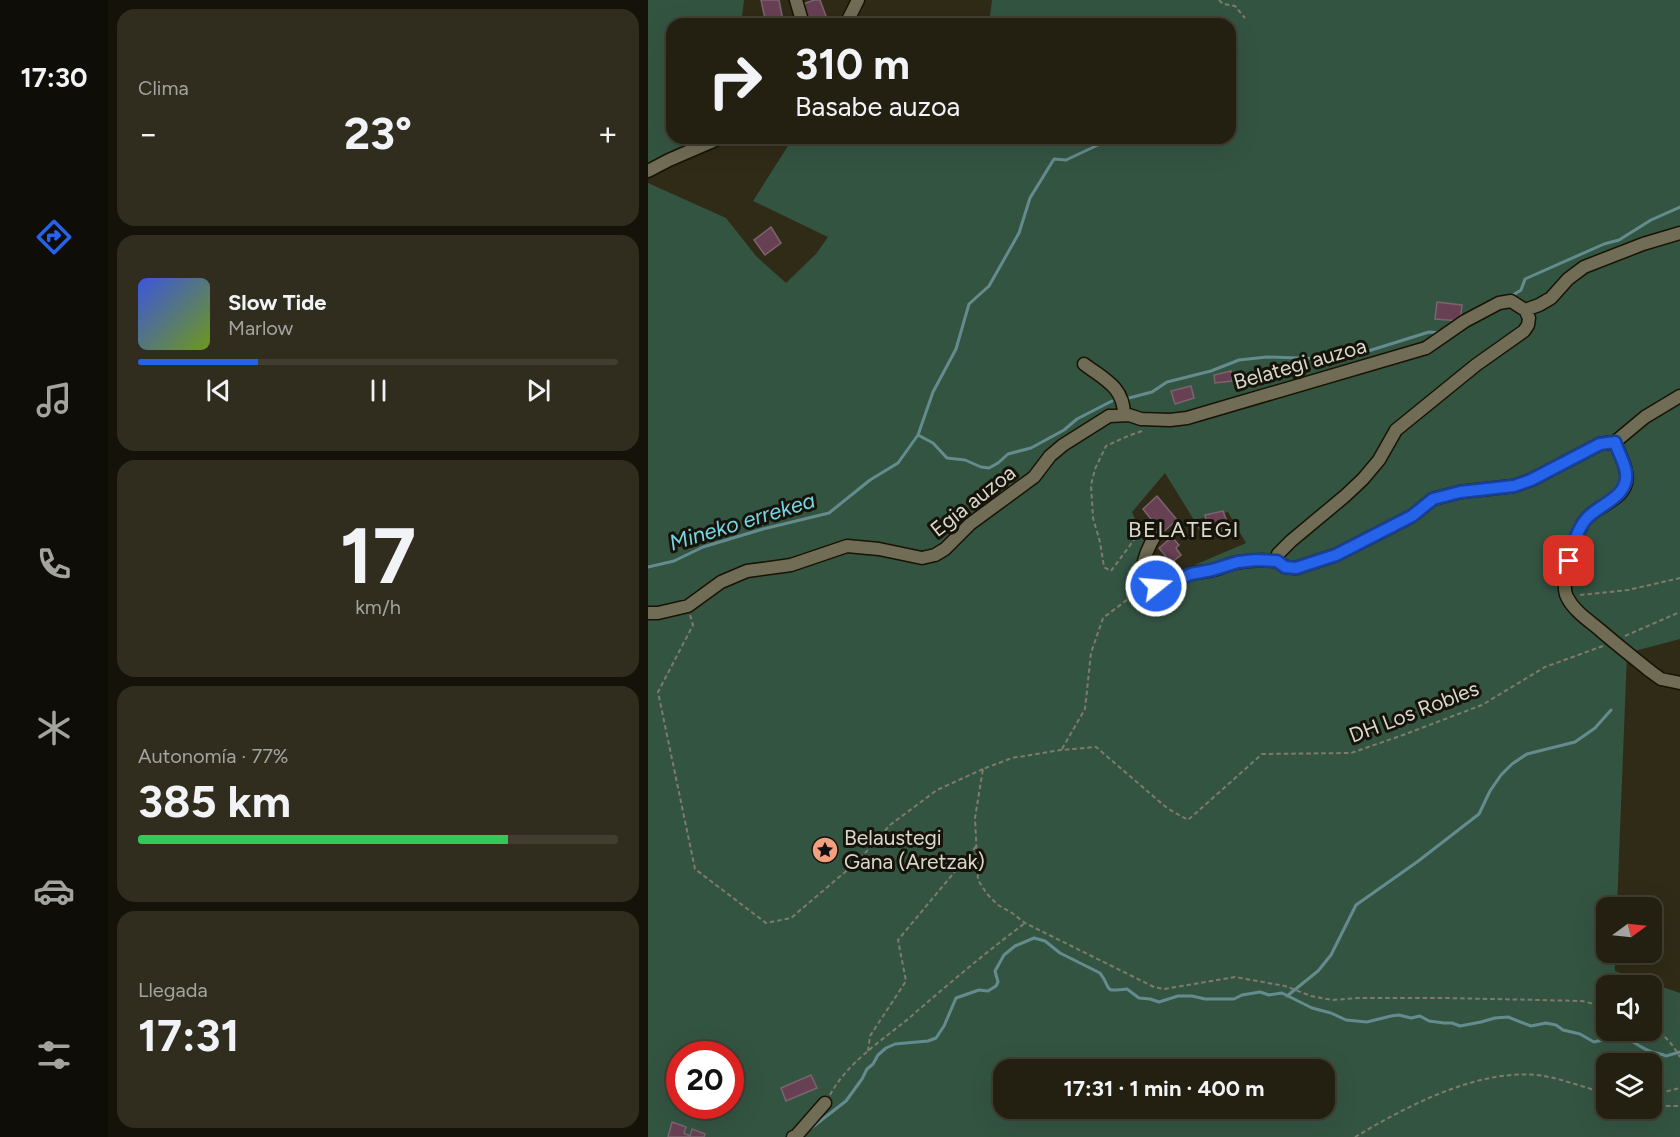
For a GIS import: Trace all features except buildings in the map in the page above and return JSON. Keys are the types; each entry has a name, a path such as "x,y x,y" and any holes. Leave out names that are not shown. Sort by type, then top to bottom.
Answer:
{"lane":[{"path":"796,0 801,18"},
{"path":"849,18 858,0"},
{"path":"648,171 707,144"},
{"path":"1277,561 1278,554 1291,541 1363,479 1379,460 1396,430 1476,365 1524,332 1529,318 1525,310 1551,298 1568,279 1584,267 1643,244 1680,233"},
{"name":"Belategi auzoa","path":"1170,420 1187,418 1426,348 1465,321 1499,303 1511,301 1525,310"},
{"path":"1084,364 1113,385 1120,394 1124,405 1124,415"},
{"path":"1156,534 1143,564 1142,576 1147,583 1156,586 1238,562 1277,561 1285,567 1296,568 1336,555 1412,516 1433,499 1460,492 1514,486 1531,480 1600,444 1615,442 1645,417 1680,396"},
{"name":"Egia auzoa","path":"648,613 687,606 721,582 747,571 791,565 847,546 879,549 922,558 935,555 945,549 970,524 1034,477 1050,456 1063,445 1109,416 1129,415 1170,420"},
{"path":"1615,442 1626,473 1625,485 1619,494 1586,519 1575,540 1569,561 1564,583 1566,596 1578,611 1661,679 1680,683"},
{"path":"793,1137 825,1103"}],"path":[{"path":"1219,0 1223,4 1234,6 1245,18"},
{"path":"1146,430 1106,447 1095,470 1091,485 1093,518 1104,567 1111,571 1117,565 1145,525 1153,527 1156,534"},
{"path":"1566,596 1628,590 1680,578"},
{"path":"1061,750 1084,709 1091,653 1103,618 1132,596 1156,586"},
{"name":"DH Los Robles","path":"687,606 693,625 657,692 695,869 766,923 791,918 858,861 890,825 937,790 1012,758 1096,747 1167,808 1188,820 1262,754 1351,753 1404,735 1482,705 1545,667 1614,642 1642,627 1680,612"},
{"path":"983,769 975,818 978,880 987,894 998,905 1025,923 1154,987 1164,989 1235,977 1286,986 1311,996 1332,1000 1359,998 1528,999 1582,1001 1596,1004"},
{"path":"868,1051 870,1036 906,981 898,940 977,845"},
{"path":"825,1103 833,1089 868,1051 1025,923"},
{"path":"1662,1034 1669,1040 1680,1057"},
{"path":"1355,1137 1430,1098 1486,1079 1514,1075 1544,1076 1596,1090"},
{"path":"1662,1093 1680,1088"},
{"path":"1662,1106 1680,1106"}],"green space":[{"path":"648,0 744,0 742,18 666,18 666,144 697,144 648,176"},
{"path":"992,0 1680,0 1680,639 1627,653 1617,897 1596,897 1596,963 1615,963 1615,971 1627,975 1596,975 1596,1041 1662,1041 1662,987 1680,993 1680,1137 648,1137 648,183 726,218 756,256 786,283 816,254 828,237 753,201 789,144 1236,144 1236,18 990,18","holes":["1165,473 1194,520 1228,512 1246,543 1150,584 1134,572 1145,543 1132,512"]}],"waterway":[{"path":"648,567 674,561 703,547 763,529 829,513 870,480 898,463 918,435 933,392 956,349 969,304 989,286 1019,233 1030,198 1054,159 1066,160 1100,144"},
{"name":"Mineko errekea","path":"1510,297 1521,290 1525,279 1604,244 1619,240 1651,220 1680,207"},
{"name":"Mineko errekea","path":"1129,398 1152,392 1167,382 1211,371 1239,360 1267,357 1328,359 1349,357 1429,332 1442,333"},
{"name":"Mineko errekea","path":"918,435 933,443 947,458 965,460 989,468 1008,454 1031,448 1064,430 1077,419 1112,401"},
{"path":"1287,996 1318,971 1331,955 1356,905 1479,814 1490,791 1512,764 1527,754 1575,742 1595,728 1611,710"},
{"path":"810,1129 846,1101 867,1069 886,1048 895,1044 928,1041 936,1038 956,998 979,990 988,991 996,986 998,982 995,971 1004,955 1015,946 1034,938 1045,941 1060,953 1100,973 1110,990 1127,989 1139,998 1159,1002 1178,996 1234,999 1260,992 1269,995 1282,993 1312,1008 1346,1020 1367,1022 1399,1015 1411,1018 1420,1016 1429,1021 1460,1026 1508,1017 1531,1026 1546,1023 1556,1025 1594,1042 1623,1035 1640,1046 1666,1056 1680,1052"}],"place":[{"name":"Belaustegi Gana (Aretzak)","path":"825,850"}],"district":[{"name":"BELATEGI","path":"1184,529"}],"route":[{"path":"1156,586 1238,562 1277,561 1285,567 1296,568 1336,555 1412,516 1433,499 1460,492 1514,486 1531,480 1600,444 1615,442 1626,473 1625,485 1619,494 1586,519 1575,540 1569,561"}]}
